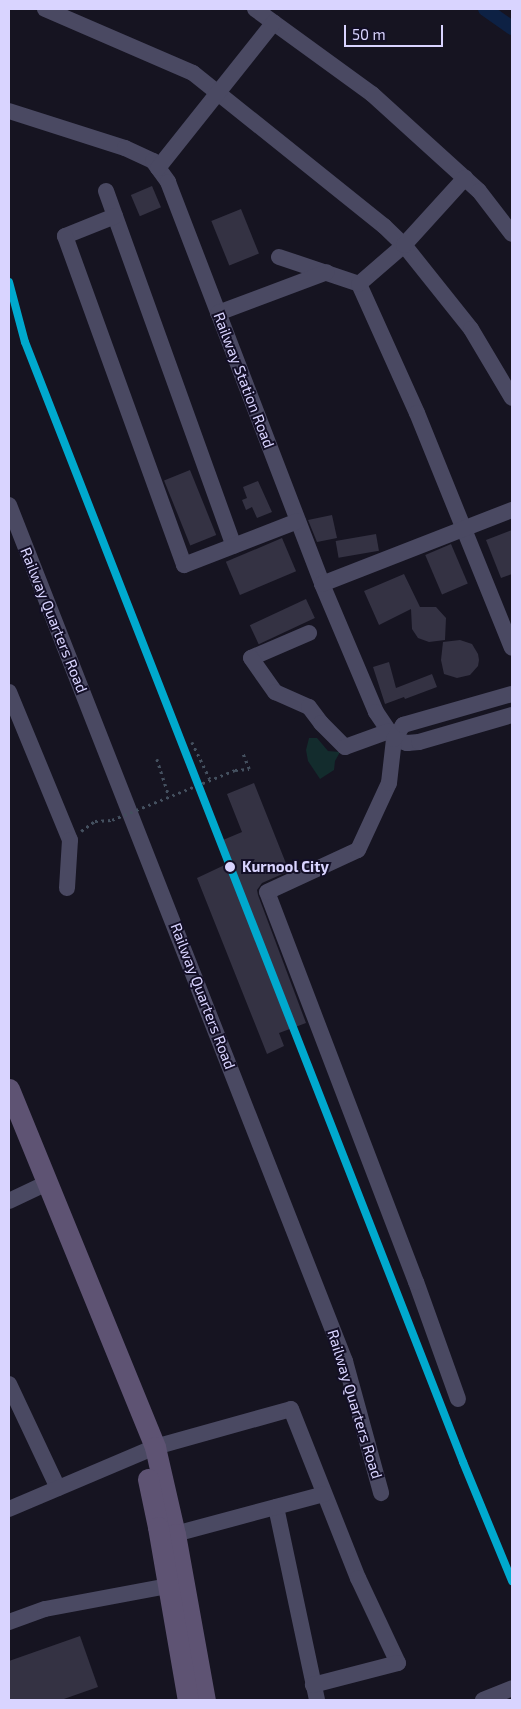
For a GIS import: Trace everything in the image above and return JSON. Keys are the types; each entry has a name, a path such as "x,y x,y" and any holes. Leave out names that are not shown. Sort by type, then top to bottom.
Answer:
{"main road":[{"path":"9,1089 41,1186 148,1449 176,1534 205,1700"},
{"path":"9,1128 41,1186"},
{"path":"148,1449 168,1586 188,1700"}],"street":[{"path":"45,9 193,73 384,226 404,245 471,329 512,398"},
{"path":"255,9 372,94 479,191 512,234"},
{"path":"158,168 274,22"},
{"name":"Railway Station Road","path":"9,111 125,148 153,161 168,182 322,584 376,712 392,735"},
{"path":"359,284 404,245 465,178"},
{"path":"106,191 234,546"},
{"path":"115,216 65,236 184,565 298,521"},
{"path":"279,257 359,284 417,413 466,530 493,604 512,648"},
{"path":"218,313 326,272"},
{"name":"Railway Quarters Road","path":"9,505 345,1361 381,1493"},
{"path":"322,584 466,530 512,510"},
{"path":"309,633 251,658 275,692 309,707 321,723 345,747 392,735 404,726 512,694"},
{"path":"9,692 70,840 67,888"},
{"path":"392,735 406,743 420,742 512,715"},
{"path":"392,735 389,783 358,850 267,892 416,1282 458,1399"},
{"path":"9,1201 41,1186"},
{"path":"9,1384 13,1404 58,1488"},
{"path":"9,1509 148,1449 291,1409 358,1578 398,1663 315,1693 276,1507"},
{"path":"176,1534 324,1494"},
{"path":"9,1622 45,1609 168,1586"},
{"path":"483,1700 512,1688"}],"path":[{"path":"192,742 210,779"},
{"path":"95,822 112,820 235,770 250,769 242,752"},
{"path":"158,759 169,796"}],"green space":[{"path":"309,738 317,738 328,751 340,752 335,761 334,770 320,779 308,761 306,750"}],"building":[{"path":"152,186 161,207 140,216 131,195"},
{"path":"241,209 259,254 229,265 211,221"},
{"path":"190,470 216,535 190,545 164,480"},
{"path":"258,481 272,512 257,518 252,507 246,510 242,500 247,498 243,487"},
{"path":"332,515 337,538 317,542 308,520"},
{"path":"512,530 512,574 501,578 486,540"},
{"path":"376,534 379,551 339,558 336,541"},
{"path":"282,538 296,571 240,595 226,562"},
{"path":"451,544 468,584 442,595 425,555"},
{"path":"404,574 420,607 436,607 446,618 445,640 429,642 418,638 412,629 411,609 379,625 364,591"},
{"path":"306,599 315,618 259,644 250,625"},
{"path":"460,640 472,644 479,660 478,666 470,675 457,678 444,674 441,660 443,642"},
{"path":"389,662 396,688 432,674 437,687 385,704 373,667"},
{"path":"254,783 289,871 262,883 257,890 258,895 306,1023 279,1033 284,1046 267,1054 197,878 231,862 223,840 242,832 227,794"},
{"path":"80,1636 98,1687 61,1700 9,1700 9,1661"}],"waterway":[{"path":"485,9 512,28"}],"railway":[{"path":"9,282 25,342 463,1462 512,1581"}],"transit line":[{"path":"9,282 25,342 463,1462 512,1581"}],"place":[{"name":"Kurnool City","path":"230,867"}]}
